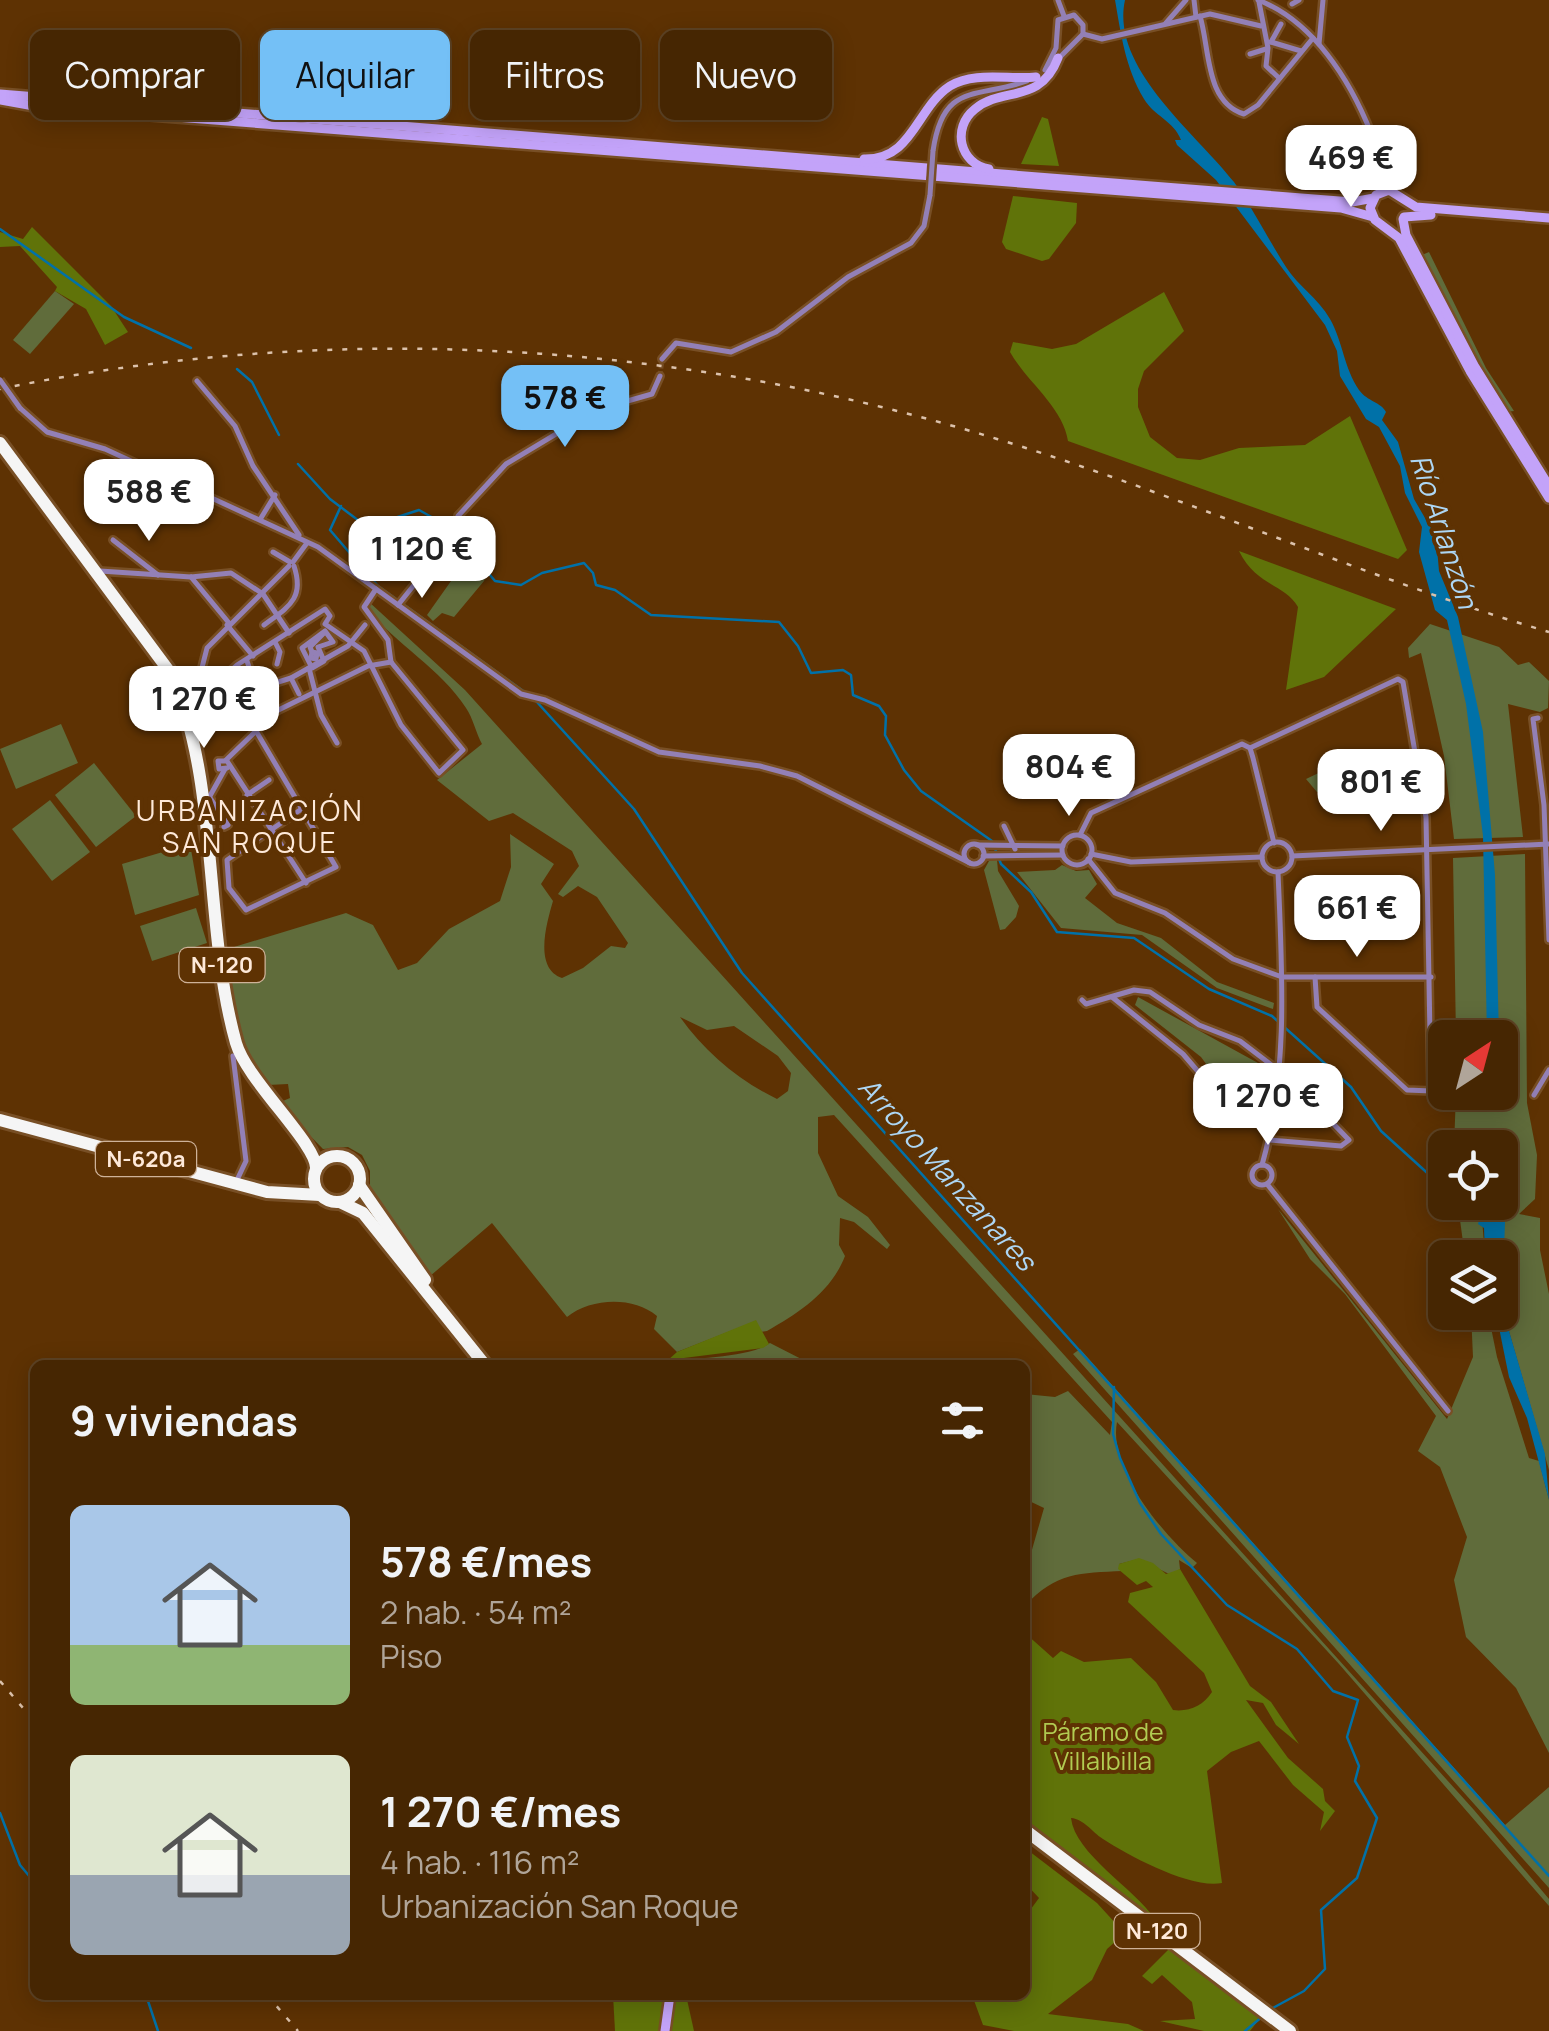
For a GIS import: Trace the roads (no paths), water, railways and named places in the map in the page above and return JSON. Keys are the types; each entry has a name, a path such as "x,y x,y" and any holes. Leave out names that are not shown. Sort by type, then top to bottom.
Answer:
{"highway":[{"name":"N-120","path":"1,444 156,648 199,697"},
{"name":"N-120","path":"156,648 172,675 191,729 206,803 224,980 239,1054 258,1087 307,1144 320,1195 363,1213 481,1360"},
{"path":"172,675 199,697 191,729"},
{"name":"N-620a","path":"0,1120 235,1183 320,1195"},
{"name":"N-120","path":"307,1144 353,1163 359,1185 469,1344"},
{"path":"294,1194 333,1156"},
{"path":"340,1202 352,1196 359,1185"},
{"name":"N-120","path":"1030,1834 1290,2031"}],"main road":[{"path":"1006,175 981,168 967,156 961,142 963,124 984,104 1035,88 1058,58"},
{"path":"837,161 893,152 911,136 938,95 960,81 1040,73"},
{"path":"0,97 837,161 1202,194"},
{"path":"0,97 34,106 1202,194 1356,202 1376,195 1400,196 1422,208 1549,221"},
{"path":"1376,195 1377,221"},
{"path":"1400,196 1406,234 1454,329 1549,486"},
{"path":"1274,199 1350,209 1391,226 1422,214 1549,221"},
{"path":"1377,221 1399,238 1470,371 1549,498"},
{"path":"665,2031 669,2000"}],"street":[{"path":"1058,0 1064,16"},
{"path":"1082,34 1093,39 1108,38 1164,25 1190,0 1198,16 1216,92 1227,107 1240,114 1258,106 1312,38"},
{"path":"1319,44 1323,0"},
{"path":"1268,45 1261,26 1264,2 1319,44 1355,98 1383,174 1400,196"},
{"path":"1174,19 1214,14 1261,26"},
{"path":"1064,16 1078,18 1082,34"},
{"path":"1040,73 1058,37 1056,24 1064,16"},
{"path":"1279,78 1266,66 1268,45 1280,24"},
{"path":"662,358 676,344 723,352 739,350 786,326 838,284 911,243 924,226 941,117 955,100 1040,73 1082,34"},
{"path":"1058,37 1071,43"},
{"path":"1250,54 1268,45 1301,51"},
{"path":"1376,195 1383,174"},
{"path":"399,604 421,581 456,525 508,462 596,410 652,394 660,376"},
{"path":"0,380 20,408 52,434 105,449 304,540 526,696 660,752 783,771 970,862 1003,851 1063,846"},
{"path":"197,381 210,391 235,426 253,466 304,540"},
{"path":"260,519 275,495"},
{"path":"112,540 158,575"},
{"path":"199,697 205,652 228,624 292,564 304,540"},
{"path":"264,625 295,600 300,583 292,564 273,552"},
{"path":"97,571 191,577 231,574 264,594 289,632"},
{"path":"191,577 250,658 256,731 303,808 336,867 266,904 242,908 229,888 227,860 303,808"},
{"path":"315,618 353,640 373,664 405,731 439,773 464,753 391,662 388,640 364,608 376,589"},
{"path":"199,697 324,608 330,616 313,658 314,696 337,742"},
{"path":"199,697 220,702 290,678 313,658 353,640 365,625"},
{"path":"313,658 318,647 333,642 325,627"},
{"path":"275,642 280,652 277,664"},
{"path":"256,721 373,664 391,662"},
{"path":"222,678 232,698"},
{"path":"290,678 299,694"},
{"path":"1080,836 1091,813 1238,745 1248,746 1402,679 1421,775 1428,850 1432,1088 1425,1092 1407,1090 1317,1007 1315,977"},
{"path":"278,683 283,694"},
{"path":"1538,718 1532,719 1548,844 1549,940"},
{"path":"224,827 228,824 206,803 224,766 256,731"},
{"path":"1248,746 1274,843"},
{"path":"224,766 306,883"},
{"path":"247,794 269,780"},
{"path":"1004,826 1015,849"},
{"path":"1063,855 1068,838 1080,836 1088,840 1090,857 1103,882 1122,898 1165,913 1233,959 1282,977 1431,976"},
{"path":"1274,843 1284,844 1292,856 1290,865 1278,872 1269,870 1262,858 1267,846 1274,843"},
{"path":"950,853 977,844 1003,851 1063,855 1076,864 1090,857 1131,862 1262,858"},
{"path":"977,844 983,856"},
{"path":"1292,856 1548,844"},
{"path":"965,849 970,862"},
{"path":"1267,1184 1258,1184 1252,1176 1262,1165 1270,1140 1279,1070 1282,977 1278,872"},
{"path":"1082,1000 1086,1004 1138,990 1150,992 1199,1024 1240,1041 1279,1070 1329,1115 1349,1143 1341,1146 1270,1140"},
{"path":"1112,997 1183,1054 1236,1117 1272,1122"},
{"path":"233,1056 246,1162 235,1183"},
{"path":"1534,1096 1549,1070"},
{"path":"1262,1165 1272,1172 1267,1184"},
{"path":"1267,1184 1448,1411"}],"water":[{"path":"1115,0 1125,0 1124,25 1130,50 1143,75 1234,182 1286,267 1330,319 1359,390 1386,412 1382,420 1398,442 1414,499 1436,537 1439,571 1458,617 1483,732 1495,875 1499,1020 1487,1020 1483,836 1466,704 1447,620 1435,610 1419,552 1422,527 1405,493 1400,466 1379,427 1366,419 1340,376 1337,351 1325,325 1216,180 1177,145 1175,140 1181,140 1178,133 1144,99 1122,38"},
{"path":"1480,1220 1505,1220 1504,1240 1484,1240 1484,1228 1478,1224"},
{"path":"1499,1330 1509,1330 1545,1454 1549,1500 1527,1418 1509,1377"}],"waterway":[{"path":"0,229 124,317 191,348"},
{"path":"237,369 252,382 279,435"},
{"path":"298,464 330,499 367,527 419,510 444,524 463,527 474,556 495,581 521,585 542,573 584,563 593,573 596,585 615,590 651,615 779,622 798,646 811,673 843,670 851,675 853,695 879,706 886,716 885,735 904,770 921,791 992,841 1001,864 1031,892 1057,932 1134,938 1209,989 1272,1016 1351,1087 1381,1131 1428,1174"},
{"name":"Arroyo Manzanares","path":"341,506 330,530 378,586 526,693"},
{"name":"Arroyo Manzanares","path":"536,701 634,809 742,973 1549,1876"},
{"path":"1114,1387 1113,1434 1120,1458 1140,1503 1161,1534 1227,1605 1297,1649 1333,1691 1358,1700 1347,1737 1359,1766 1355,1781 1377,1818 1357,1878 1321,1910 1325,1969 1304,1991 1271,2009"},
{"path":"0,1813 20,1865 30,1877"},
{"path":"148,2000 158,2031"},
{"path":"1245,2031 1263,2016"}],"tunnel":[{"path":"660,376 662,359"}],"railway":[{"path":"0,389 124,368 249,354 375,349 502,351 627,362 752,380 876,406 1067,461 1410,587 1549,632"},
{"path":"0,1681 30,1716"},
{"path":"271,2000 298,2031"}],"district":[{"name":"URBANIZACIÓN SAN ROQUE","path":"250,826"}],"water label":[{"name":"Río Arlanzón","path":"1445,531"}],"park label":[{"name":"Páramo de Villalbilla","path":"1103,1746"}]}
